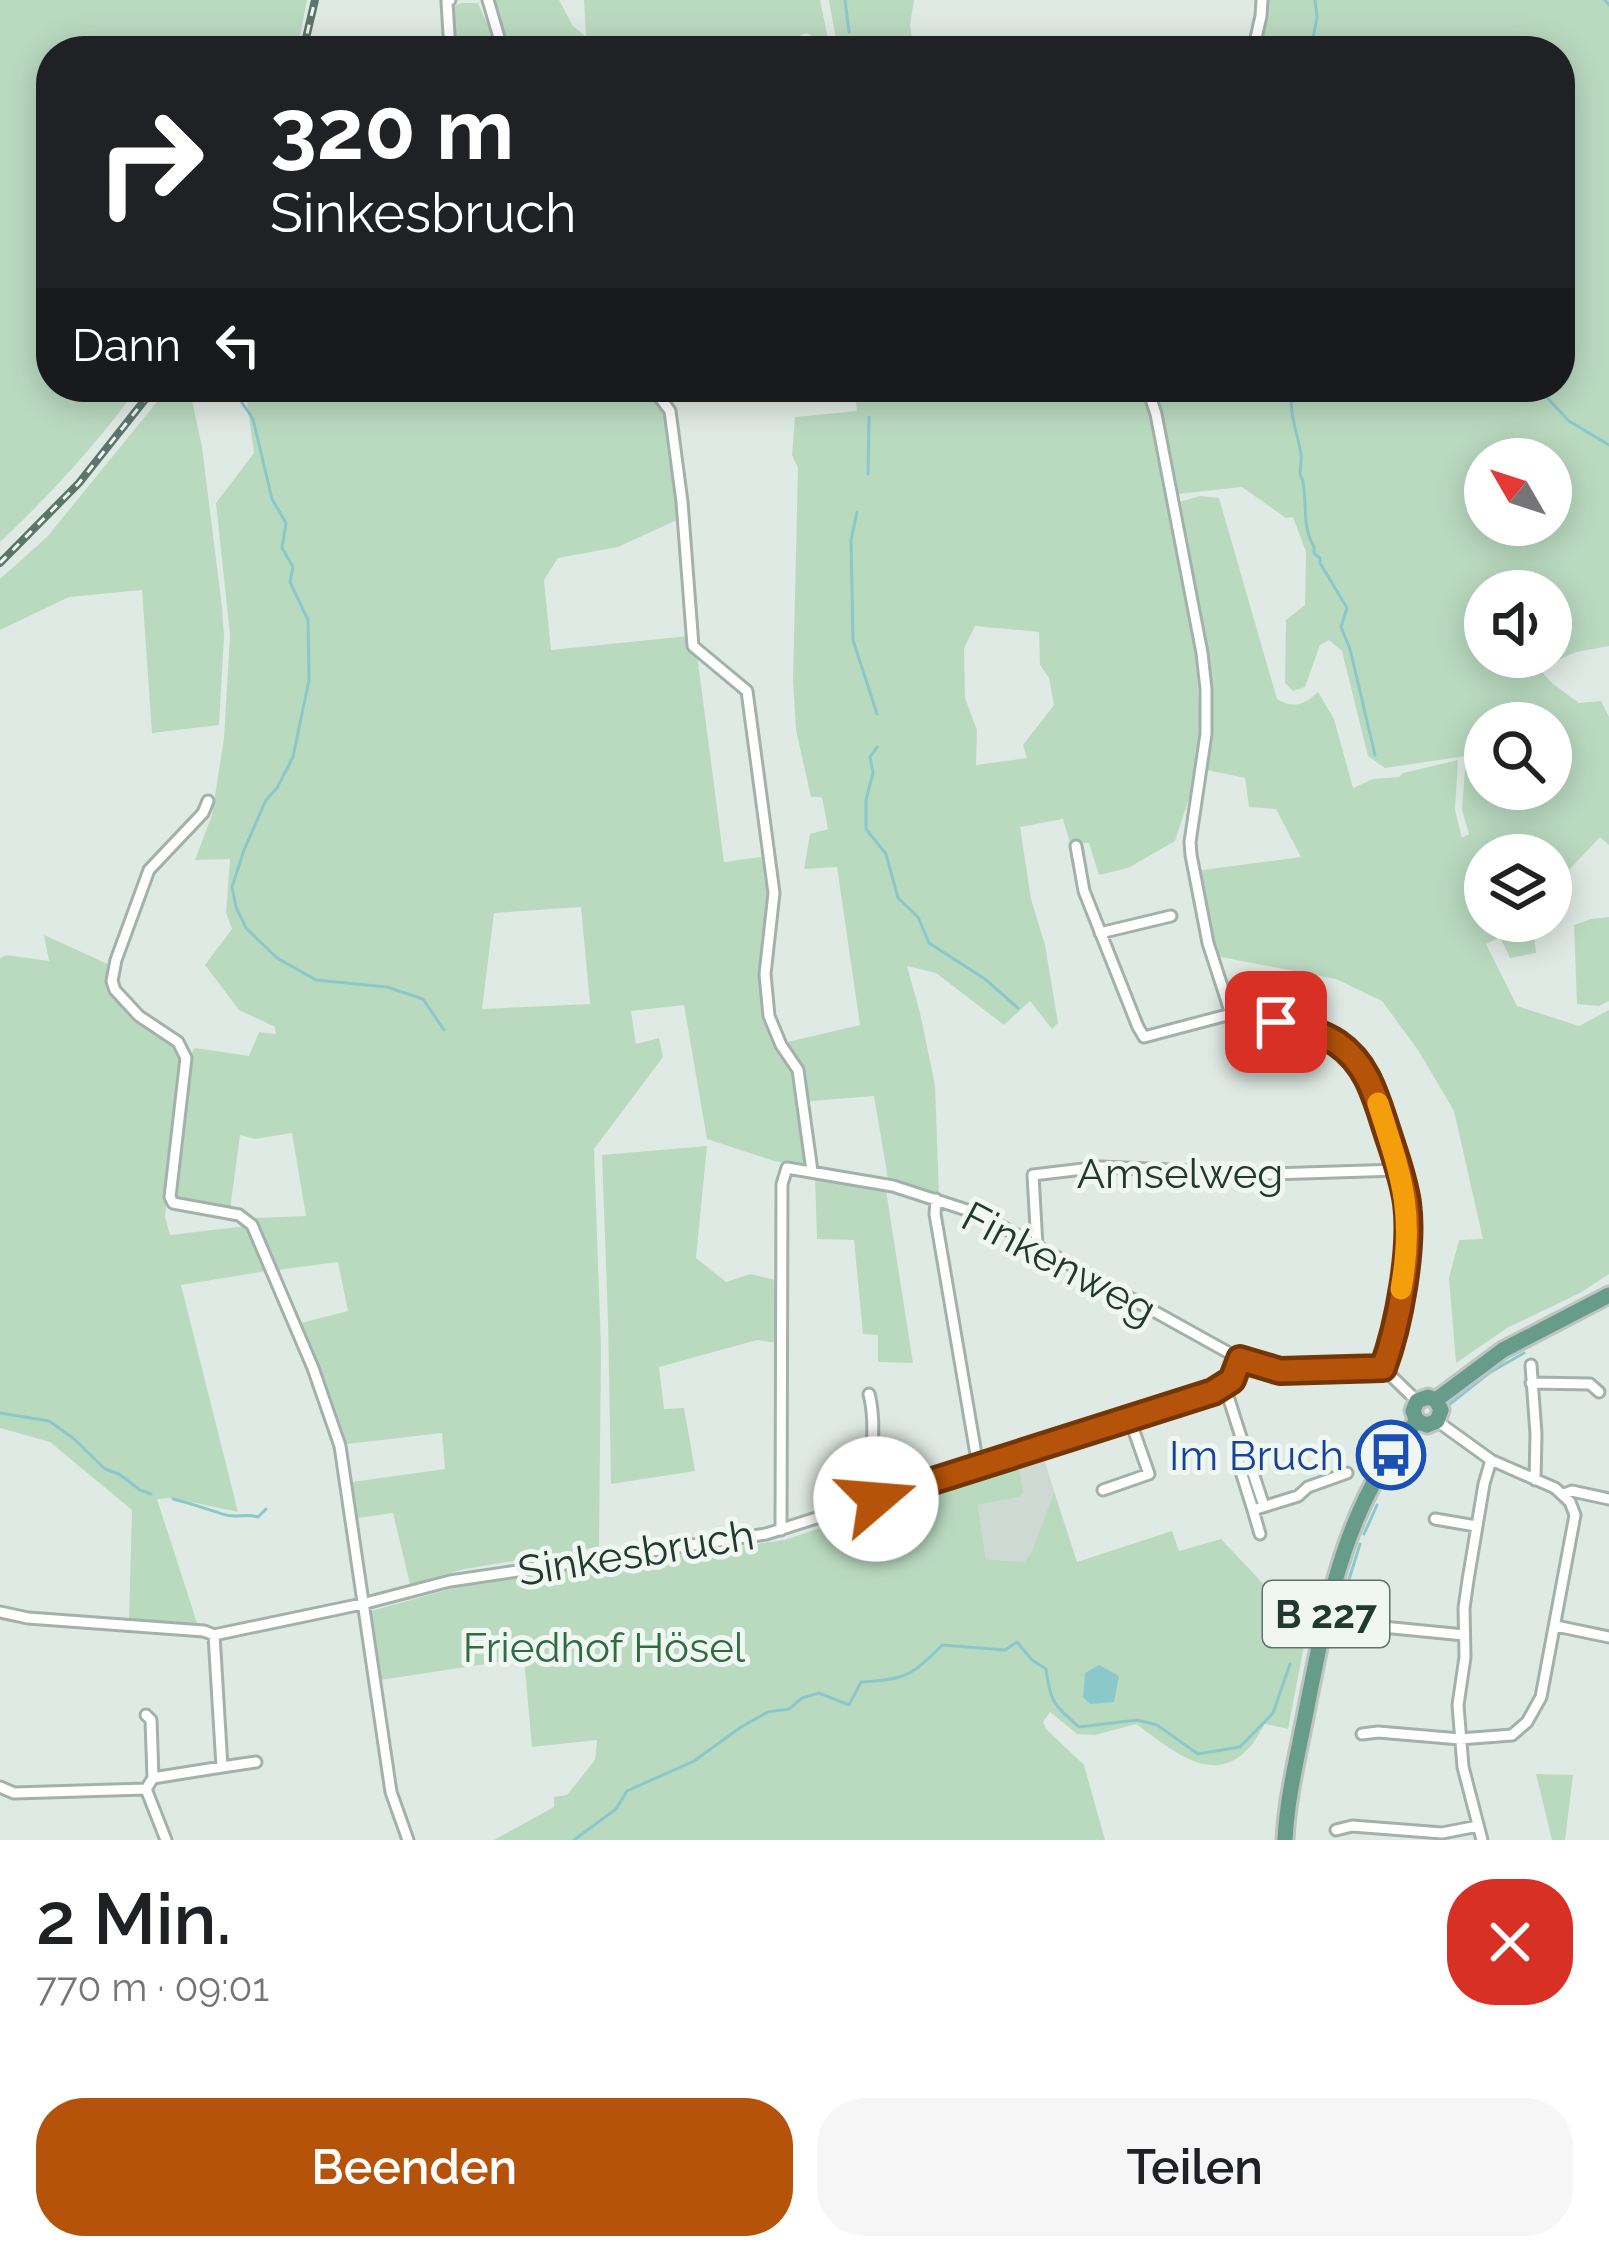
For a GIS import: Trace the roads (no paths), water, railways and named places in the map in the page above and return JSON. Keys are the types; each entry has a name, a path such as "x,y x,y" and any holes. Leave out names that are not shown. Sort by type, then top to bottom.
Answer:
{"main road":[{"path":"1436,1400 1503,1350 1609,1295"},
{"path":"1428,1396 1436,1400 1441,1410 1437,1420 1427,1425 1417,1421 1413,1411 1417,1401 1428,1396"},
{"name":"B 227","path":"1284,1835 1325,1620 1341,1562 1370,1491 1417,1421"}],"street":[{"path":"448,36 450,0"},
{"path":"488,0 499,36"},
{"path":"1256,36 1262,0"},
{"path":"663,402 670,411 682,502 693,646 747,691 774,893 765,974 769,1016 798,1070 812,1171"},
{"path":"1152,402 1206,689 1205,734 1190,842 1193,871 1208,943 1231,1014"},
{"path":"208,801 203,813 149,870 112,981 139,1016 178,1042 186,1058 170,1197 173,1203 239,1216 252,1225 313,1368 340,1446 391,1792 408,1840"},
{"path":"1076,845 1084,891 1144,1037 1231,1014 1312,1030 1338,1044 1372,1084 1399,1170 1408,1230 1402,1285 1383,1368 1417,1401"},
{"path":"1100,933 1171,916"},
{"name":"Amselweg","path":"1037,1247 1033,1174 1100,1167 1271,1174 1399,1170"},
{"name":"Finkenweg","path":"781,1530 782,1184 788,1168 893,1186 979,1214 1253,1364 1280,1371 1383,1368"},
{"path":"936,1199 934,1214 978,1466"},
{"path":"1240,1359 1225,1387 1264,1506"},
{"path":"1531,1365 1535,1480"},
{"path":"1531,1383 1589,1384 1599,1392"},
{"name":"Sinkesbruch","path":"0,1612 214,1635 450,1581 781,1530 1225,1387"},
{"path":"869,1394 876,1499"},
{"path":"1102,1490 1149,1474 1129,1417"},
{"path":"1361,1734 1460,1739 1512,1735 1527,1722 1541,1697 1575,1516 1564,1494 1491,1460 1437,1420"},
{"path":"1241,1437 1237,1459 1260,1534"},
{"path":"1482,1840 1463,1767 1458,1705 1465,1657 1464,1609 1491,1460"},
{"path":"1252,1510 1298,1496 1308,1487 1347,1473"},
{"path":"1564,1494 1572,1491 1609,1499"},
{"path":"1435,1519 1476,1526"},
{"path":"1342,1622 1464,1635"},
{"path":"1556,1626 1609,1637"},
{"path":"214,1635 222,1767"},
{"path":"146,1715 151,1720 153,1778 146,1790"},
{"path":"153,1778 256,1762"},
{"path":"0,1787 14,1792 146,1790"},
{"path":"146,1790 166,1840"},
{"path":"1336,1830 1352,1826 1442,1833 1478,1826"}],"water":[{"path":"1099,1665 1119,1676 1114,1702 1090,1704 1083,1697 1085,1673"}],"waterway":[{"path":"845,0 849,32"},
{"path":"1313,36 1315,0"},
{"path":"1605,0 1609,5"},
{"path":"242,402 253,419 272,499 286,523 282,548 293,567 290,582 308,620 309,680 293,757 266,800 232,887 236,907 246,928 277,958 316,980 387,987 423,999 444,1030"},
{"path":"1291,402 1308,532 1314,553 1347,608 1341,627 1375,755"},
{"path":"1551,402 1569,421 1609,445"},
{"path":"868,474 869,417"},
{"path":"857,512 851,540 853,640 877,714"},
{"path":"877,747 870,757 873,773 866,829 886,854 898,898 918,917 929,943 985,979 1018,1008"},
{"path":"1450,1404 1524,1353"},
{"path":"0,1413 49,1421 105,1469 151,1494"},
{"path":"1386,1486 1413,1447"},
{"path":"173,1499 230,1516 258,1517 266,1509"},
{"path":"1364,1534 1377,1505"},
{"path":"1338,1615 1360,1544"},
{"path":"574,1840 616,1809 627,1791 694,1761 768,1712 789,1709 819,1693 849,1705 861,1682 906,1674 942,1645 1005,1650 1017,1642 1046,1669 1055,1702 1079,1727 1137,1720 1157,1725 1198,1754 1240,1747 1273,1713 1290,1664"}],"railway":[{"path":"307,36 315,0"},
{"path":"0,563 79,483 143,402"}],"place":[{"name":"Im Bruch","path":"1391,1455"}],"park label":[{"name":"Friedhof Hösel","path":"604,1647"}]}
